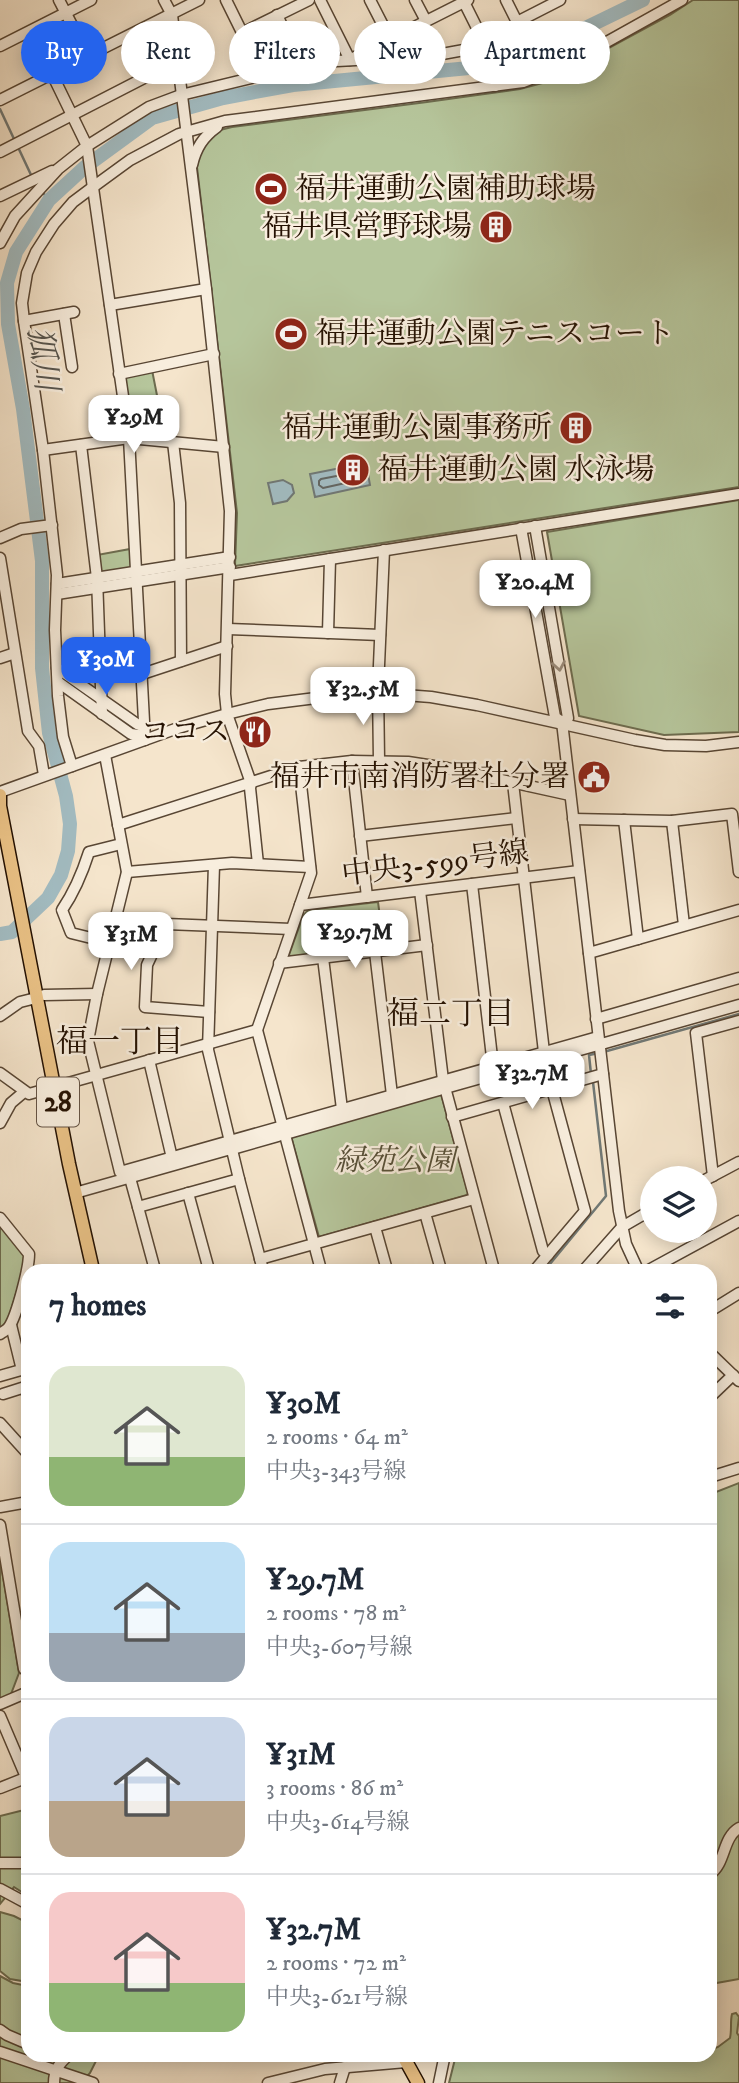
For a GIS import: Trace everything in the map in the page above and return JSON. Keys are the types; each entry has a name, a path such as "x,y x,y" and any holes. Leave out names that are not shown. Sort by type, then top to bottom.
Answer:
{"main road":[{"name":"28","path":"0,793 0,806 91,1264"},
{"path":"406,2062 418,2083"}],"street":[{"path":"59,0 69,21"},
{"path":"0,46 90,0"},
{"path":"164,0 173,21"},
{"path":"107,47 200,0"},
{"path":"226,0 236,21"},
{"path":"267,21 309,0"},
{"path":"320,0 349,60"},
{"path":"370,0 381,21"},
{"path":"415,0 426,21 465,1 474,21"},
{"path":"506,0 516,21"},
{"path":"519,21 560,0"},
{"path":"610,39 673,2"},
{"path":"277,16 279,21"},
{"path":"340,61 460,54"},
{"path":"349,60 354,57"},
{"path":"1,97 30,84"},
{"path":"57,84 88,151 129,438 145,734"},
{"path":"0,152 131,84"},
{"path":"180,84 225,447 230,511 225,694 227,713 250,783 258,864"},
{"path":"0,196 58,169 149,107 233,84"},
{"path":"71,766 59,715 55,630 57,589 43,450 24,321 23,289 36,252 54,224 92,184 186,130 225,121 487,84"},
{"path":"191,171 200,144 207,134 225,121"},
{"path":"0,243 15,216 58,169"},
{"path":"110,305 206,289"},
{"path":"24,321 69,313 72,367"},
{"path":"119,374 214,354"},
{"path":"43,450 129,438 225,447"},
{"path":"173,442 180,503 181,661"},
{"path":"81,445 97,583 103,714"},
{"path":"57,589 181,570 330,559 739,494"},
{"path":"0,538 27,528 50,525"},
{"path":"535,526 568,718 562,722"},
{"path":"521,528 555,717 562,722 622,1227 635,1264"},
{"path":"379,760 378,694 384,550"},
{"path":"328,633 330,559"},
{"path":"0,565 28,731 39,746 48,774"},
{"path":"228,629 380,635"},
{"path":"142,674 227,646"},
{"path":"0,658 15,653"},
{"path":"57,668 137,724 145,734"},
{"path":"58,682 131,734 178,728 227,713 297,700 378,694 443,699 665,745 706,746 739,742"},
{"path":"0,793 105,755 145,734"},
{"path":"105,755 127,872 88,1041 120,1172 231,1146"},
{"path":"118,825 299,767 352,761 408,762 447,768 570,796"},
{"path":"352,761 367,897"},
{"path":"299,767 311,873 257,1030 319,1264"},
{"path":"513,783 544,1052"},
{"path":"573,819 672,821 732,814 739,872"},
{"path":"360,836 516,818"},
{"path":"624,820 638,939"},
{"path":"672,821 684,925"},
{"path":"121,844 89,852 74,893 61,910 71,933 152,953"},
{"path":"127,872 214,865 310,867"},
{"path":"214,865 208,1049 261,1264"},
{"name":"中央3-599号線","path":"300,905 579,871"},
{"path":"472,884 493,1066"},
{"path":"420,891 444,1086 492,1264"},
{"path":"589,953 739,910"},
{"path":"209,1012 145,1007 147,965 166,924 291,929"},
{"path":"279,963 426,945"},
{"path":"375,952 393,1095"},
{"path":"323,958 342,1109"},
{"path":"596,1019 739,978"},
{"path":"44,995 97,994"},
{"path":"0,1016 20,1002 32,999"},
{"path":"82,1191 283,1131 739,1005"},
{"path":"708,1166 696,1033 739,1021"},
{"path":"0,1073 29,1094 257,1030"},
{"path":"283,1131 342,1109 393,1095 444,1086 493,1066 544,1052 599,1042"},
{"path":"149,1060 172,1158"},
{"path":"452,1118 603,1074"},
{"path":"540,1264 585,1211 552,1089"},
{"path":"0,1123 11,1104 24,1092"},
{"path":"503,1103 543,1251 548,1255"},
{"path":"717,1173 739,1161"},
{"path":"130,1178 153,1264"},
{"path":"138,1207 239,1179"},
{"path":"188,1193 207,1264"},
{"path":"264,1264 314,1244 474,1199"},
{"path":"425,1213 438,1264"},
{"path":"589,1264 622,1227 640,1217"},
{"path":"0,1218 29,1254 28,1264"},
{"path":"660,1264 739,1221"},
{"path":"375,1227 385,1264"},
{"path":"717,1307 739,1293"},
{"path":"0,1334 11,1325 21,1306"},
{"path":"11,1325 21,1356"},
{"path":"717,1360 736,1378 717,1392"},
{"path":"0,1376 21,1370"},
{"path":"1,1397 21,1389"},
{"path":"0,1423 21,1446"},
{"path":"717,1475 739,1468"},
{"path":"0,1507 21,1503"},
{"path":"0,1525 21,1640"},
{"path":"0,1704 21,1695"},
{"path":"0,1716 21,1763"},
{"path":"0,1788 21,1779"},
{"path":"717,1869 730,1835 739,1828"},
{"path":"0,1863 21,1863"},
{"path":"0,1889 21,1900"},
{"path":"0,2030 21,2041"},
{"path":"0,2052 21,2059"},
{"path":"31,2062 87,2082"},
{"path":"54,2083 56,2070 61,2062"},
{"path":"268,2083 325,2069 378,2066 391,2062"},
{"path":"439,2083 443,2062"},
{"path":"340,2083 345,2067"}],"green space":[{"path":"693,0 739,0 739,487 235,566 237,513 197,167 201,149 220,130 232,127 520,89 539,84 610,84 610,47"},
{"path":"152,370 165,436 137,434 132,431 125,378"},
{"path":"739,500 739,732 664,735 579,716 547,532"},
{"path":"130,549 131,566 128,570 103,574 99,571 97,555"},
{"path":"378,902 384,947 292,958 289,955 303,916 308,910"},
{"name":"緑苑公園","path":"441,1094 467,1195 319,1237 291,1136"},
{"path":"0,1225 19,1247 26,1261 25,1264 21,1264 21,1277 8,1320 0,1330"},
{"path":"739,1483 739,1979 717,1983 717,1492"},
{"path":"0,1559 19,1673 11,1694 0,1700"},
{"path":"21,1811 21,1892 14,1887 0,1904 0,1816"},
{"path":"0,1912 21,1920 21,1981 10,1979 0,1971"},
{"path":"0,1976 21,1985 21,2062 96,2062 81,2083 0,2083"},
{"path":"736,2013 739,2017 739,2083 449,2083 454,2062 717,2062 717,2047 730,2038 732,2014"}],"water":[{"path":"366,463 370,485 315,497 310,474"},
{"path":"283,480 292,485 294,493 287,501 273,504 268,483"}],"waterway":[{"name":"狐川","path":"0,934 12,932 48,898 61,875 68,851 70,824 66,796 49,733 42,668 42,561 23,409 8,324 7,283 16,252 49,200 85,167 152,118 223,98 293,85 469,68 544,48 643,0"},
{"path":"0,109 14,139"},
{"path":"17,145 32,177"},
{"name":"狐川","path":"44,194 49,200"},
{"path":"607,1051 739,1014"},
{"path":"591,1074 589,1055 594,1054"},
{"path":"550,1264 606,1196 593,1082"}],"place":[{"name":"福井運動公園補助球場","path":"271,189"},
{"name":"福井県営野球場","path":"496,227"},
{"name":"福井運動公園テニスコート","path":"291,334"},
{"name":"福井運動公園事務所","path":"576,428"},
{"name":"福井運動公園 水泳場","path":"353,470"},
{"name":"ココス","path":"255,732"},
{"name":"福井市南消防署社分署","path":"594,777"}],"district":[{"name":"福二丁目","path":"451,1015"},
{"name":"福一丁目","path":"120,1043"}]}
